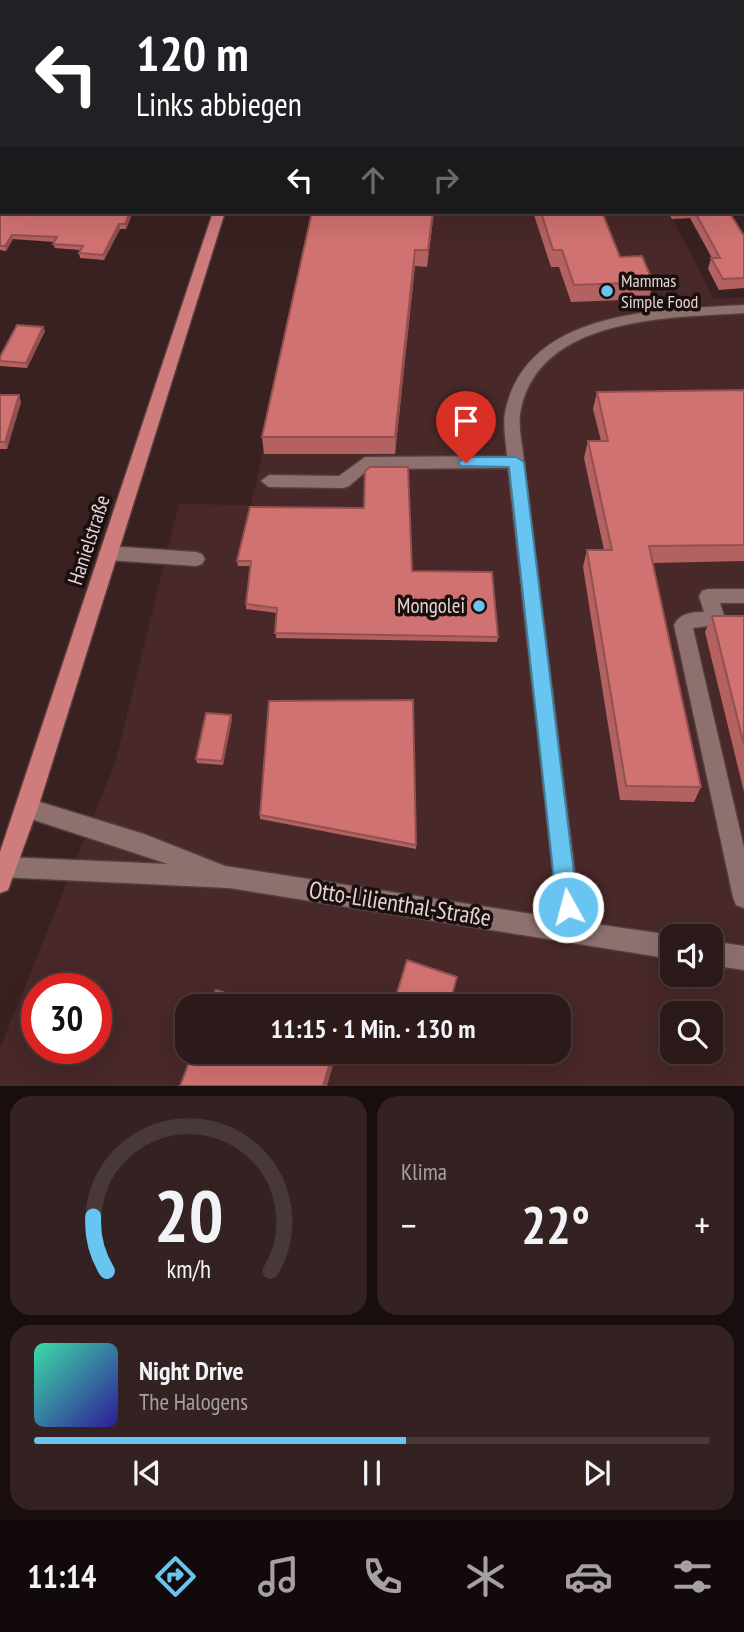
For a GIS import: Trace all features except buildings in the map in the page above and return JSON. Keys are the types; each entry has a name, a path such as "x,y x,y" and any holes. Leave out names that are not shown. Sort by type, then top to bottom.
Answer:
{"main road":[{"name":"Hanielstraße","path":"3,875 218,214"}],"street":[{"path":"570,932 516,462 513,409 522,383 548,342 588,328 623,321 744,309"},
{"path":"269,481 343,482 365,463 516,462"},
{"path":"108,553 197,559"},
{"path":"744,596 708,596 716,619 693,619 683,625 744,897"},
{"name":"Otto-Lilienthal-Straße","path":"27,808 144,844 229,877"},
{"name":"Otto-Lilienthal-Straße","path":"3,875 229,877 660,945"},
{"path":"723,955 744,958"}],"shaded area":[{"path":"316,214 744,214 673,220 714,299 744,297 744,1086 0,1086 0,1048 21,996 21,1064 112,1064 112,973 30,973 115,763 179,504 251,505"}],"place":[{"name":"Mammas Simple Food","path":"607,291"},
{"name":"Mongolei","path":"479,606"}],"route":[{"path":"466,463 516,462 568,907"}]}
